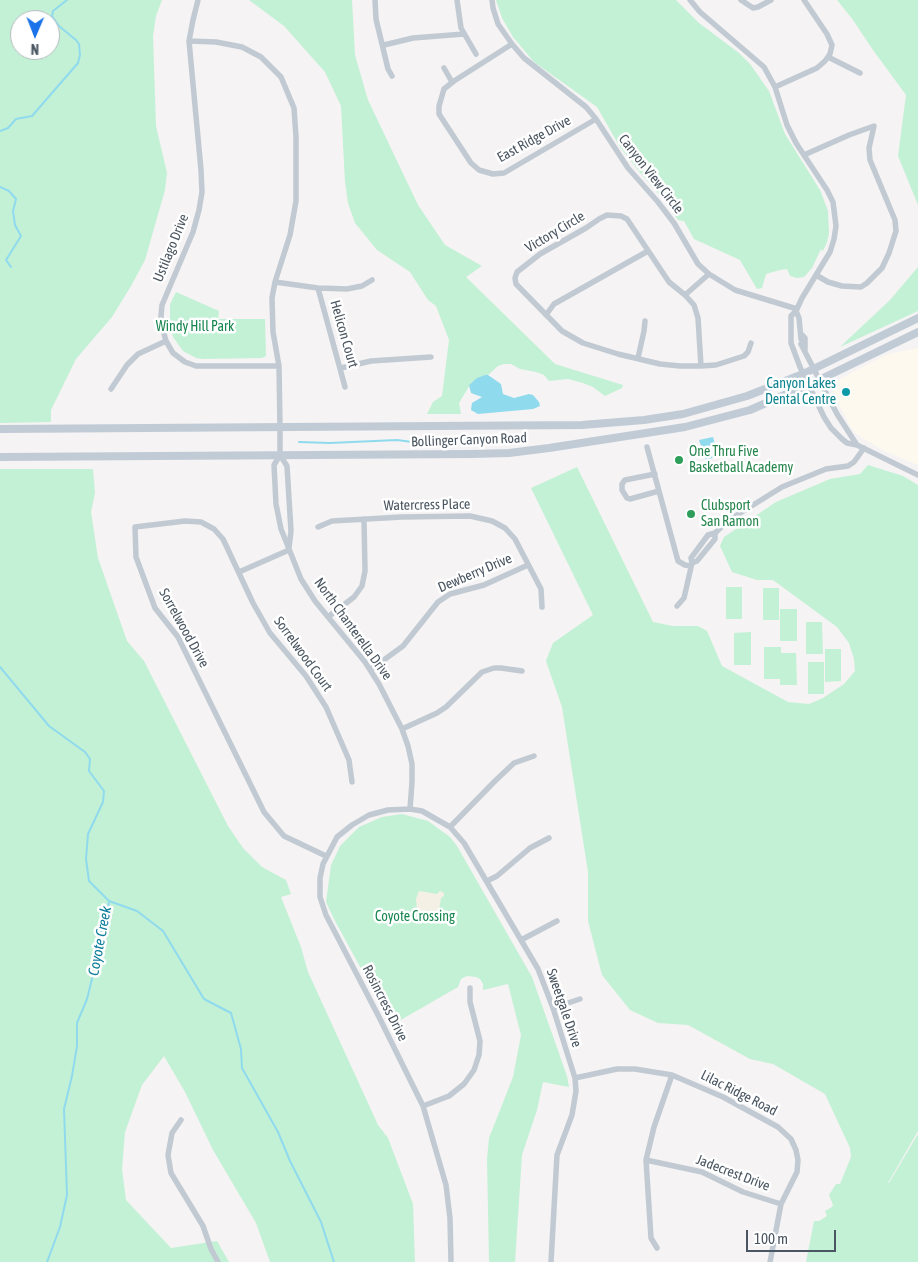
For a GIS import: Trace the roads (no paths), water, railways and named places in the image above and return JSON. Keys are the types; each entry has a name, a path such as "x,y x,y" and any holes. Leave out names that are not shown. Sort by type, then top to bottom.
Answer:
{"main road":[{"name":"Bollinger Canyon Road","path":"0,429 280,428 582,425 611,423 683,414 747,396 803,374 918,318"},
{"name":"Bollinger Canyon Road","path":"0,457 472,454 509,453 549,448 685,427 750,410 819,380 918,332"}],"street":[{"name":"Ustilago Drive","path":"198,0 190,41 202,192 192,232 162,305 161,316 166,341 178,358 196,366 279,366"},
{"path":"375,0 376,19 384,45 388,69 392,76"},
{"path":"456,0 464,34 476,54"},
{"name":"Canyon View Circle","path":"492,0 492,8 498,24 512,44 524,58 586,107 628,168 658,202 674,224 698,264 709,274 736,290 796,310"},
{"path":"690,0 700,12 764,67 775,87 787,125 804,155 828,190 836,214 834,239 830,252 796,310 790,316 790,336 793,351 808,385 831,428 847,443 864,448 918,475"},
{"path":"741,0 753,8 771,0"},
{"path":"775,87 817,68 828,57 832,44 828,34 804,0"},
{"path":"384,45 413,38 464,34"},
{"name":"North Chanterella Drive","path":"190,41 216,42 242,47 262,57 281,77 294,108 296,201 290,235 275,282 272,298 273,323 279,366 280,455 274,466 276,504 281,529 301,579 315,601 356,650 370,670 402,729 412,764 410,809"},
{"name":"East Ridge Drive","path":"512,44 444,89 439,106 440,114 471,163 479,170 493,174 504,173 596,119"},
{"path":"828,57 860,73"},
{"path":"444,68 452,82"},
{"path":"804,155 874,126 870,160 896,220 896,231 889,253 882,268 867,283 861,287 842,286 828,282 816,275"},
{"name":"Victory Circle","path":"614,214 627,220 648,252 669,282 686,295 694,305 698,318 701,366 660,364 583,343 562,331 516,284 515,278 521,268 540,254 607,215 614,214"},
{"path":"546,315 554,304 648,252"},
{"path":"686,295 709,274"},
{"path":"275,282 318,288 346,289 362,286 372,280"},
{"name":"Helicon Court","path":"318,288 345,387"},
{"path":"796,310 802,341 819,380 836,414 857,445"},
{"path":"638,358 645,321"},
{"path":"111,389 127,365 138,354 166,341"},
{"path":"701,366 716,365 744,356 748,352 751,343"},
{"path":"341,368 372,361 431,357"},
{"path":"647,448 678,561 685,565 691,565 715,539 715,534 729,520 782,487 826,469 848,466 854,462 864,448"},
{"name":"North Chanterella Drive","path":"280,455 287,466 291,531 289,550"},
{"path":"655,474 625,480 622,484 622,490 627,498 630,499 659,492"},
{"name":"Watercress Place","path":"318,527 332,521 364,519 470,516 492,521 505,528 515,538 540,589 542,607"},
{"path":"328,617 354,597 362,586 365,571 364,519"},
{"name":"Sorrelwood Drive","path":"239,572 223,539 214,529 201,522 186,521 134,527 136,557 155,608 178,637 264,812 284,836 326,856"},
{"path":"239,572 289,550"},
{"name":"Dewberry Drive","path":"370,670 403,646 438,602 450,594 484,585 528,565"},
{"path":"677,606 684,598 691,565"},
{"name":"Sorrelwood Court","path":"239,572 253,603 270,633 306,676 326,706 349,760 352,782"},
{"path":"402,729 437,714 482,672 494,668 522,671"},
{"path":"450,827 514,763 534,756"},
{"name":"Rosincress Drive","path":"410,809 388,810 369,815 352,825 337,838 326,856 320,878 320,897 326,915 423,1106 446,1185 450,1218 450,1262"},
{"name":"Sweetgale Drive","path":"410,809 422,811 450,827 464,843 538,969 553,1008 575,1078 576,1091 572,1115 558,1155 551,1262"},
{"path":"487,881 497,876 530,848 549,838"},
{"path":"521,940 556,921"},
{"path":"423,1106 449,1096 464,1084 474,1070 479,1056 480,1041 470,1002 470,988"},
{"path":"553,1008 580,998"},
{"name":"Lilac Ridge Road","path":"575,1078 617,1069 635,1069 672,1075 731,1101 778,1127 791,1138 797,1154 797,1172 781,1204 770,1262"},
{"path":"657,1248 651,1238 646,1160 654,1127 672,1075"},
{"path":"181,1120 172,1133 168,1155 171,1173 203,1226 218,1262"},
{"name":"Jadecrest Drive","path":"646,1160 702,1172 743,1192 781,1204"}],"water":[{"path":"485,375 501,384 503,394 514,398 529,394 533,395 540,406 533,409 478,414 471,410 472,403 482,397 471,393 469,385 477,378"},
{"path":"713,437 718,456 706,460 699,440"}],"waterway":[{"name":"Coyote Creek","path":"0,131 8,128 16,119 32,116 78,63 80,55 79,44 59,26 52,16 53,11 67,0"},
{"path":"0,187 9,191 16,199 13,211 15,225 21,236 6,260 11,267"},
{"path":"299,442 330,443 397,440 420,443 470,438"},
{"path":"0,667 49,726 85,752 90,759 89,771 104,791 103,802 88,834 86,859 89,881 109,901 137,911 163,931 204,999 231,1013 241,1049 242,1068 278,1132 290,1161 321,1222 334,1262"},
{"name":"Coyote Creek","path":"47,1262 60,1227 67,1195 64,1109 77,1046 77,1023 87,999 100,947 99,938 107,917 109,901"}],"place":[{"name":"Canyon Lakes Dental Centre","path":"846,392"},
{"name":"One Thru Five Basketball Academy","path":"679,460"},
{"name":"Clubsport San Ramon","path":"691,514"}],"park label":[{"name":"Windy Hill Park","path":"195,327"},
{"name":"Coyote Crossing","path":"415,917"}]}
